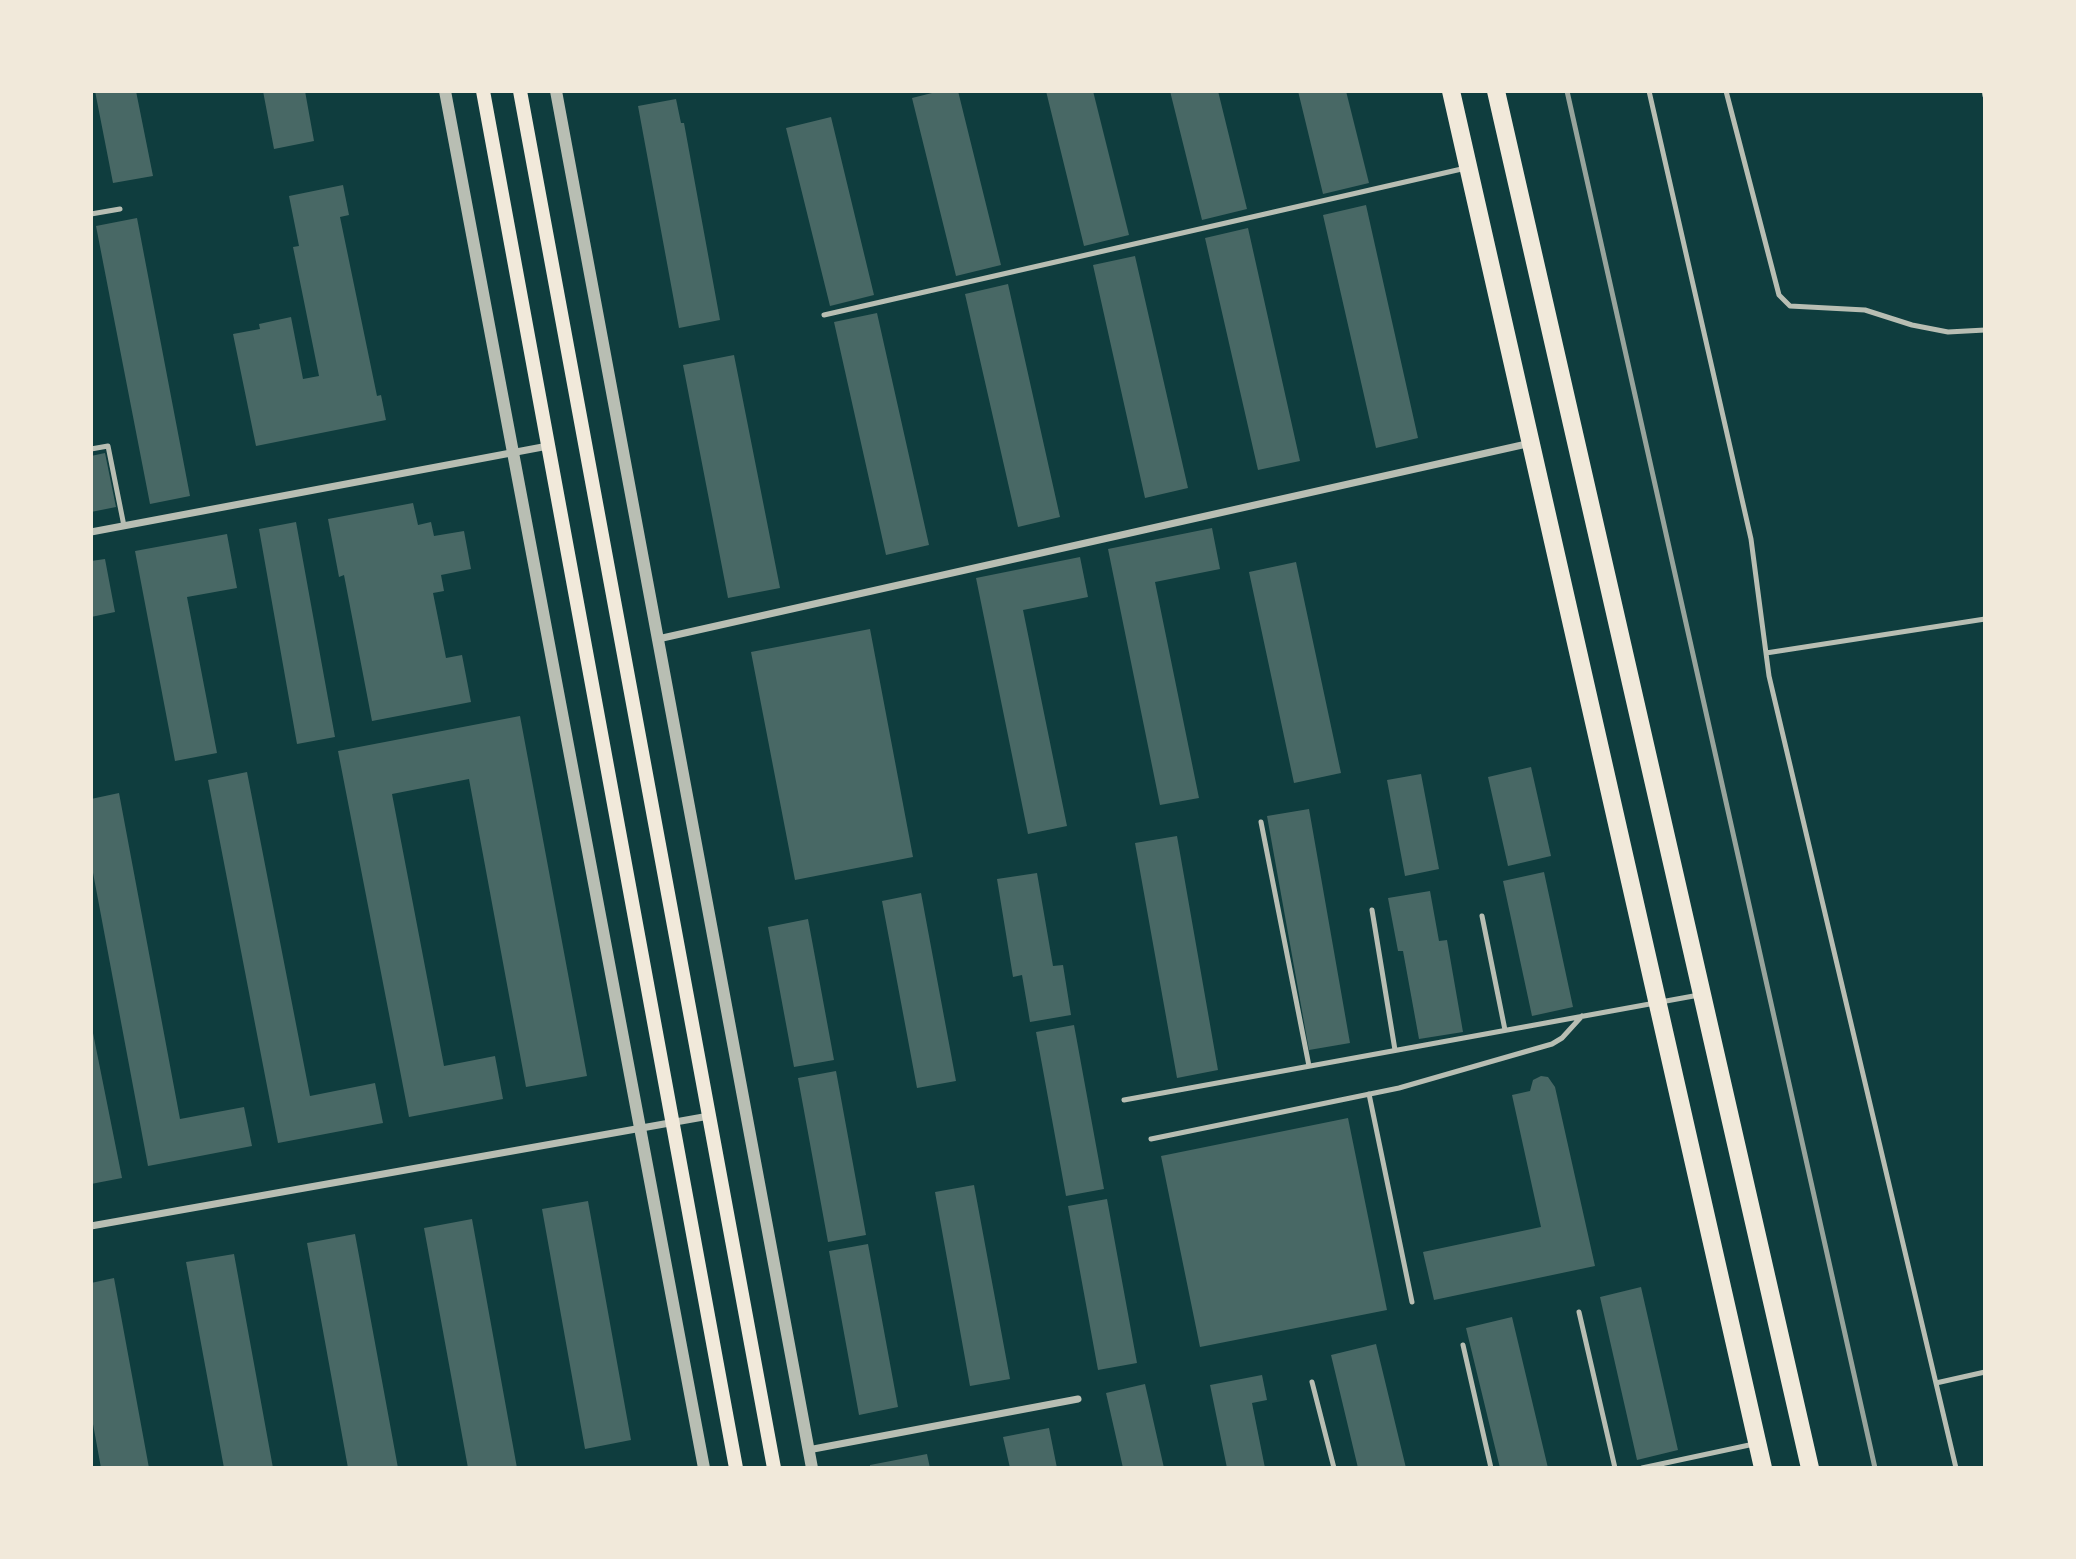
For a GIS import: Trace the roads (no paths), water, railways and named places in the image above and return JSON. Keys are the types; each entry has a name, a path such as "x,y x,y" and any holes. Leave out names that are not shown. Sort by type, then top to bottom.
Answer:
{"main road":[{"path":"483,91 736,1468"},
{"path":"520,91 774,1468"},
{"path":"1451,91 1763,1468"},
{"path":"1496,91 1810,1468"}],"street":[{"path":"445,91 704,1468"},
{"path":"556,91 812,1468"},
{"path":"657,639 1532,443"},
{"path":"91,532 548,446"},
{"path":"91,1226 709,1116"},
{"path":"808,1451 1078,1399"}],"lane":[{"path":"1649,91 1751,539 1769,676 1956,1468"},
{"path":"1726,91 1779,295 1790,306 1864,310 1912,325 1948,332 1985,330"},
{"path":"824,315 1469,167"},
{"path":"91,214 120,209"},
{"path":"91,449 108,446 124,526"},
{"path":"1766,653 1985,619"},
{"path":"1261,822 1309,1066"},
{"path":"1373,910 1395,1051"},
{"path":"1482,916 1506,1030"},
{"path":"1124,1100 1702,994"},
{"path":"1151,1139 1399,1087 1552,1044 1562,1038 1582,1016"},
{"path":"1369,1094 1412,1302"},
{"path":"1579,1312 1615,1468"},
{"path":"1463,1345 1490,1468"},
{"path":"1936,1383 1985,1372"},
{"path":"1312,1382 1334,1468"},
{"path":"1642,1468 1757,1443"}],"railway":[{"path":"1567,91 1875,1468"}]}
